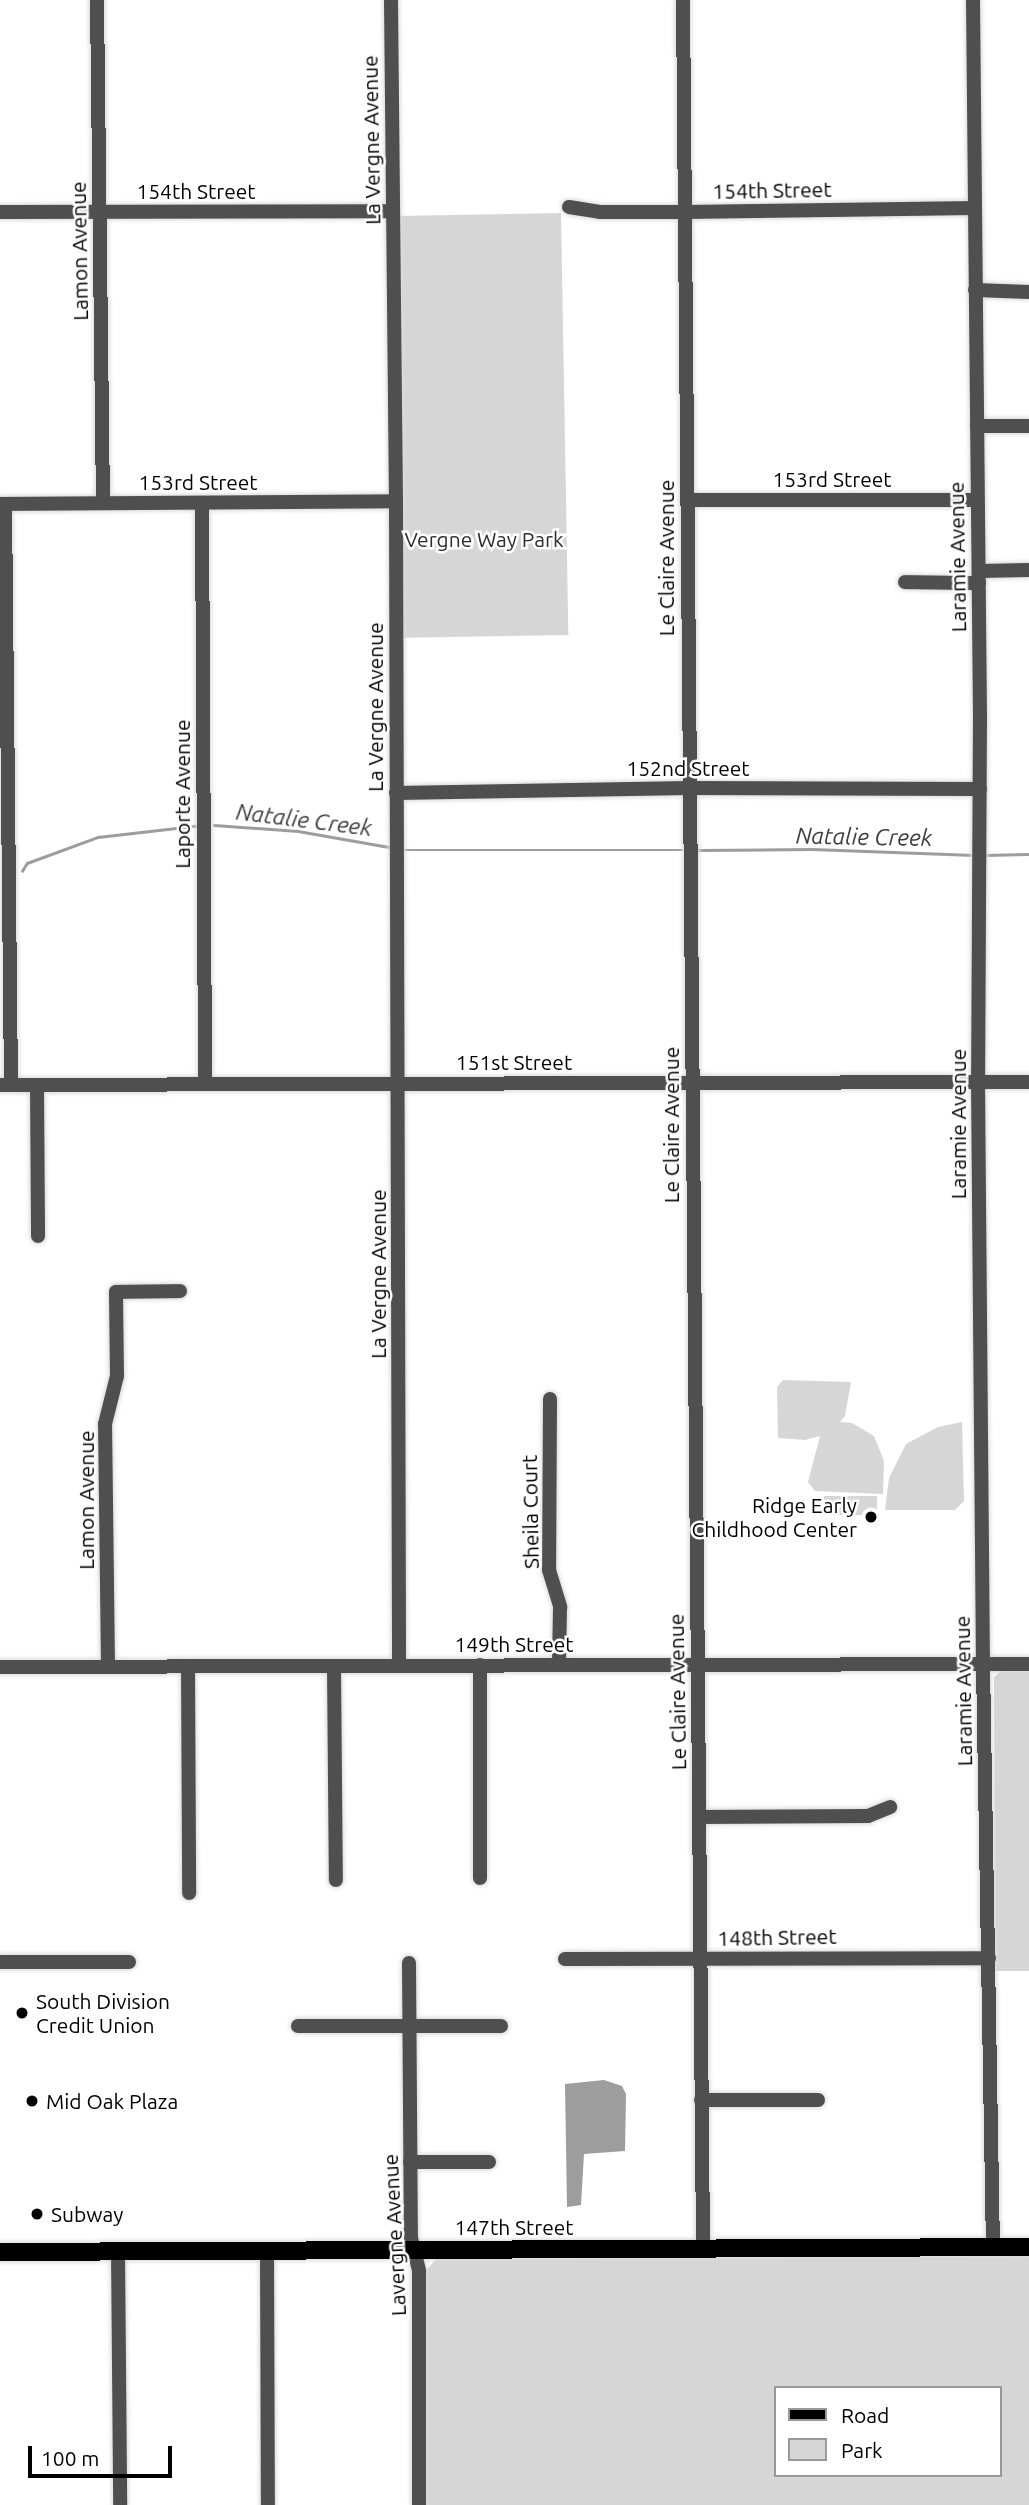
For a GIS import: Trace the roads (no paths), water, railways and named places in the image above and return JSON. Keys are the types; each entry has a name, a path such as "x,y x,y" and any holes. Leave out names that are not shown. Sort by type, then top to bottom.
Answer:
{"main road":[{"name":"147th Street","path":"0,2252 1029,2247"}],"street":[{"name":"Lamon Avenue","path":"97,0 103,502"},
{"name":"La Vergne Avenue","path":"391,0 399,1084 399,1665"},
{"name":"Le Claire Avenue","path":"683,0 703,2249"},
{"name":"Laramie Avenue","path":"973,0 979,577 978,1082 983,1664 993,2247"},
{"name":"154th Street","path":"569,207 600,212 975,208"},
{"name":"154th Street","path":"0,212 393,211"},
{"path":"975,290 1029,292"},
{"path":"977,426 1029,426"},
{"name":"153rd Street","path":"687,500 977,500"},
{"name":"153rd Street","path":"2,504 396,501"},
{"name":"Laporte Avenue","path":"202,503 205,1084"},
{"path":"2,504 6,1085"},
{"path":"905,582 979,577 1029,570"},
{"name":"152nd Street","path":"397,793 689,788 980,789"},
{"name":"151st Street","path":"6,1085 1029,1082"},
{"path":"37,1085 38,1236"},
{"name":"Lamon Avenue","path":"108,1666 105,1424 117,1376 116,1292 180,1291"},
{"name":"Sheila Court","path":"550,1399 549,1570 560,1607 559,1665"},
{"name":"149th Street","path":"0,1667 1029,1664"},
{"path":"480,1665 480,1878"},
{"path":"334,1666 336,1880"},
{"path":"188,1668 189,1892"},
{"path":"699,1817 868,1816 890,1807"},
{"name":"148th Street","path":"565,1959 989,1958"},
{"path":"0,1962 129,1962"},
{"name":"Lavergne Avenue","path":"409,1963 411,2238 419,2271 419,2505"},
{"path":"298,2026 501,2026"},
{"path":"701,2100 818,2100"},
{"path":"410,2162 489,2162"},
{"path":"118,2251 120,2505"},
{"path":"267,2251 268,2505"}],"waterway":[{"name":"Natalie Creek","path":"214,825 298,831 389,847"},
{"name":"Natalie Creek","path":"22,871 27,863 98,837 195,826"},
{"name":"Natalie Creek","path":"698,850 812,849 974,855"},
{"name":"Natalie Creek","path":"405,850 682,850"},
{"name":"Natalie Creek","path":"985,855 1029,854"}],"place":[{"name":"Ridge Early Childhood Center","path":"871,1517"},
{"name":"South Division Credit Union","path":"22,2013"},
{"name":"Mid Oak Plaza","path":"32,2101"},
{"name":"Subway","path":"37,2214"}],"park label":[{"name":"Vergne Way Park","path":"484,539"}]}
